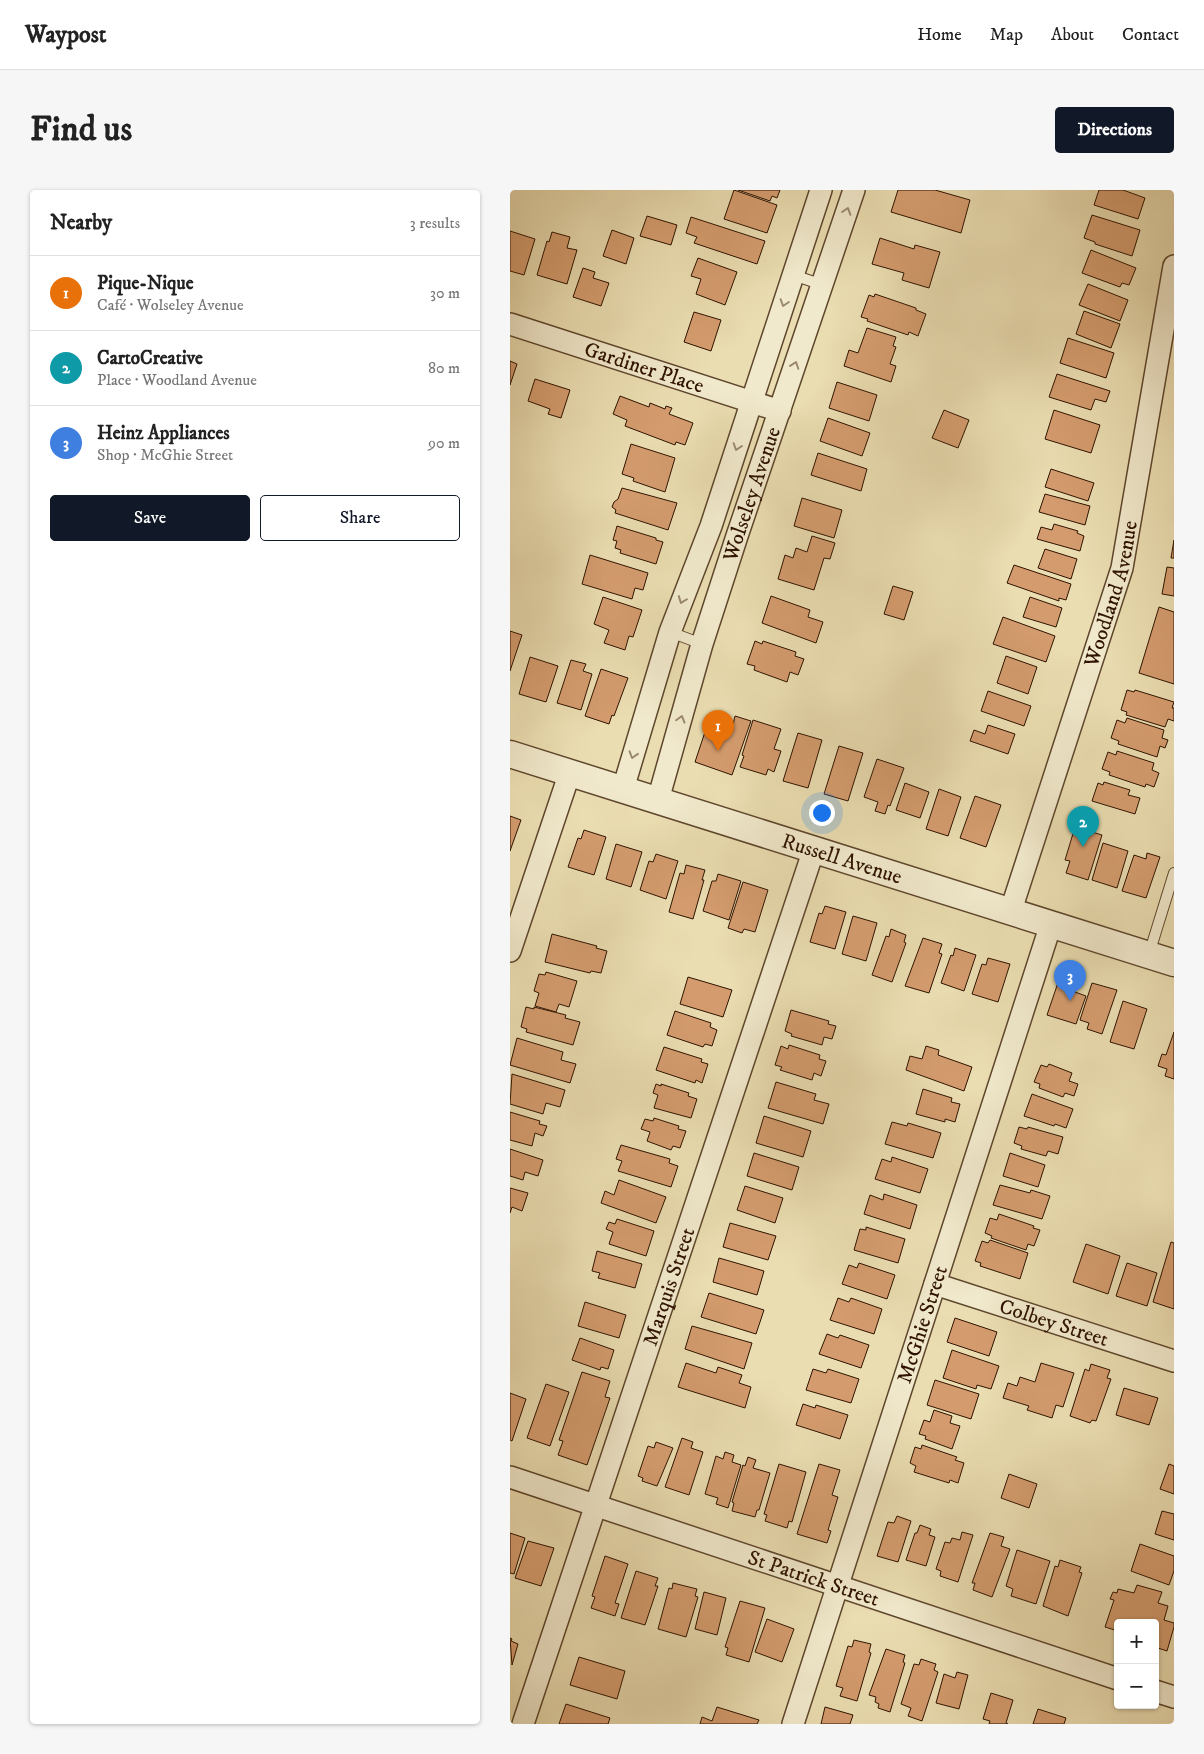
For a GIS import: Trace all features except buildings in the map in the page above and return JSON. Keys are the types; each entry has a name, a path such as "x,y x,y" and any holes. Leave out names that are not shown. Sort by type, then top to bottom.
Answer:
{"street":[{"name":"Wolseley Avenue","path":"658,800 702,644 752,401 820,190"},
{"name":"Wolseley Avenue","path":"623,789 670,632 724,531 780,411 854,190"},
{"name":"Woodland Avenue","path":"1011,910 1122,568 1174,266"},
{"name":"Gardiner Place","path":"510,324 780,411"},
{"name":"Russell Avenue","path":"510,754 1011,910 1174,963"},
{"path":"510,951 570,772"},
{"name":"Marquis Street","path":"523,1724 814,849"},
{"name":"McGhie Street","path":"793,1724 1052,924"},
{"name":"Colbey Street","path":"935,1284 1174,1361"},
{"name":"St Patrick Street","path":"510,1477 595,1504 836,1587 1114,1678"},
{"path":"1159,1692 1174,1698"}],"lane":[{"path":"793,275 822,285"},
{"path":"670,632 702,644"},
{"path":"1149,955 1174,874"}],"place":[{"name":"Pique-Nique","path":"718,751"},
{"name":"CartoCreative","path":"1083,847"},
{"name":"Heinz Appliances","path":"1070,1001"}]}
